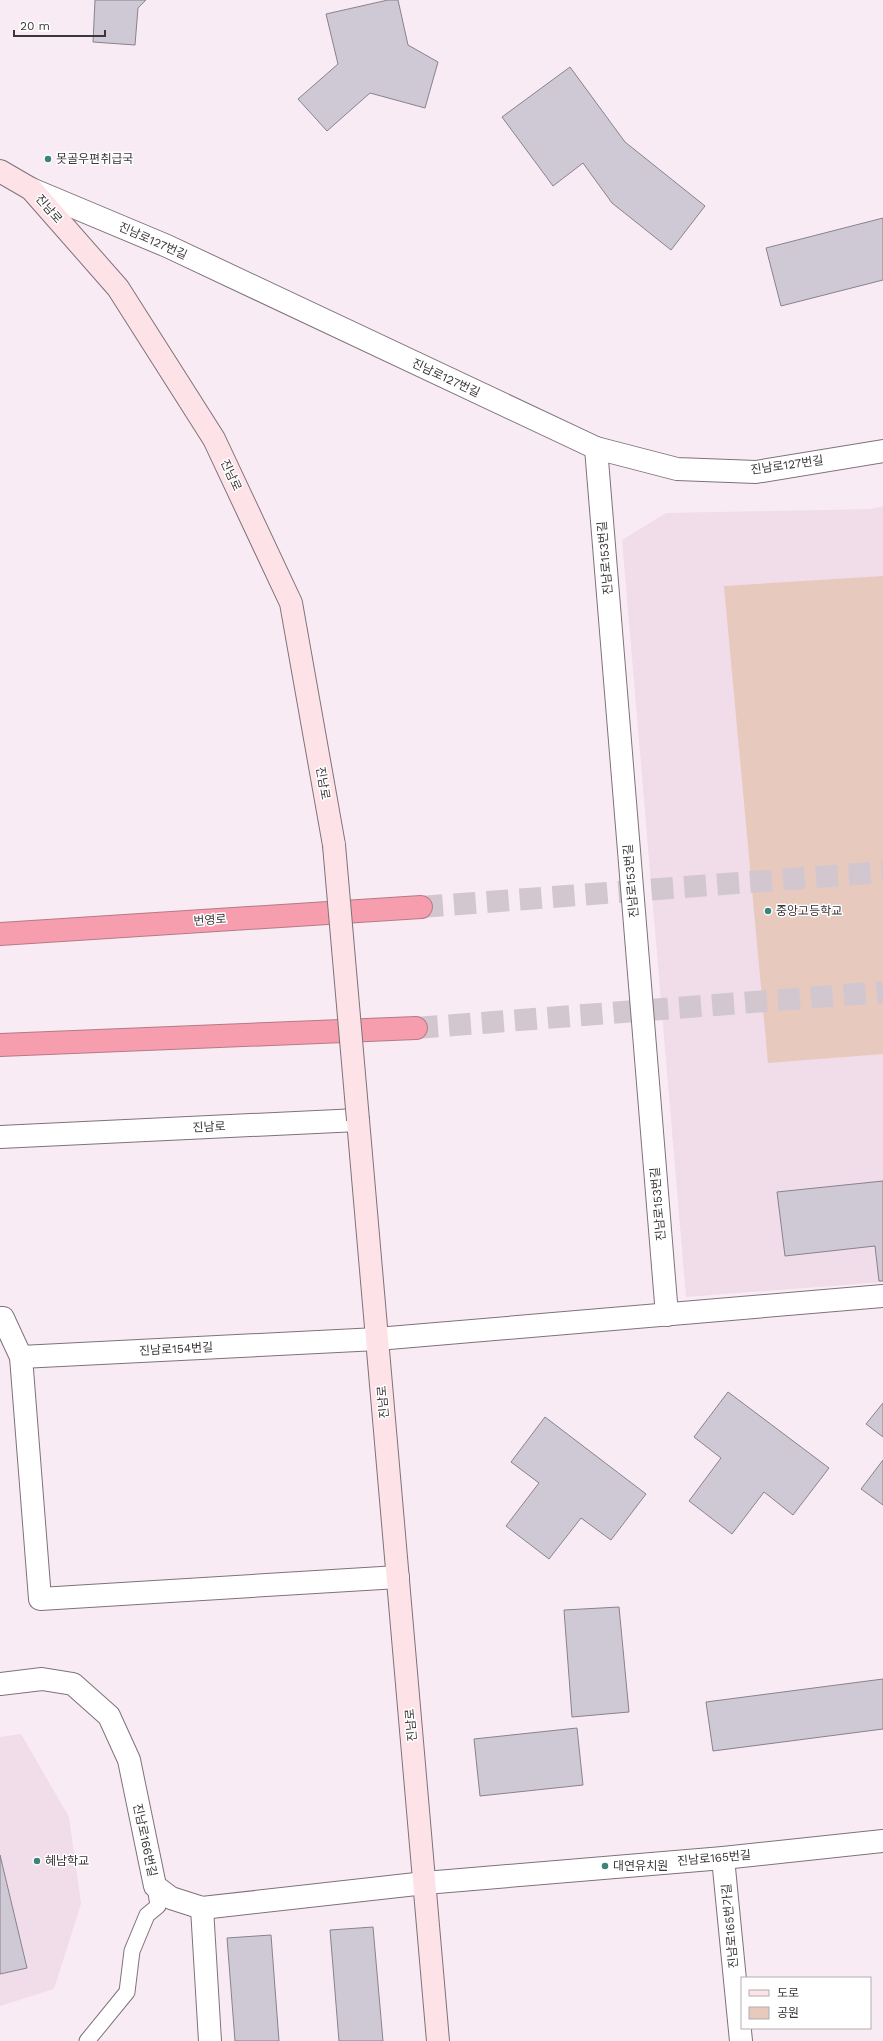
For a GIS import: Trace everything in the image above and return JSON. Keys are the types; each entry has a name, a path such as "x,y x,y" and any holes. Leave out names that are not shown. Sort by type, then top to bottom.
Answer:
{"highway":[{"name":"번영로","path":"0,934 421,907"},
{"path":"0,1045 416,1028"}],"main road":[{"name":"진남로","path":"0,171 31,188 118,288 214,439 291,603 334,845 438,2041"}],"street":[{"name":"진남로127번길","path":"31,188 167,246 596,448 677,469 756,472 883,451"},
{"name":"진남로153번길","path":"596,448 667,1315"},
{"name":"진남로","path":"0,1137 358,1120"},
{"path":"377,1339 883,1296"},
{"path":"0,1318 3,1318 21,1357 40,1599 398,1577"},
{"name":"진남로154번길","path":"21,1357 377,1339"},
{"name":"진남로166번길","path":"0,1684 42,1679 73,1684 109,1716 129,1760 155,1886 171,1898 202,1908 424,1883"},
{"name":"진남로165번길","path":"424,1883 723,1858 883,1841"},
{"name":"진남로165번가길","path":"723,1858 741,2041"},
{"path":"202,1908 210,2041"}],"lane":[{"path":"87,2041 126,1992 132,1952 147,1915 158,1906 155,1886"}],"shaded area":[{"name":"중앙고등학교","path":"883,506 883,1282 686,1297 622,540 666,513 871,509"},
{"name":"혜남학교","path":"21,1734 69,1817 81,1904 54,1989 0,2006 0,1737"}],"green space":[{"path":"883,576 883,1054 768,1063 724,586"}],"building":[{"path":"95,0 146,0 138,8 135,45 93,42"},
{"path":"388,0 398,0 408,45 438,62 425,108 370,93 327,131 298,99 338,64 326,14"},
{"path":"570,67 625,142 705,206 671,250 612,203 583,163 553,186 502,117"},
{"path":"883,218 883,280 781,306 766,248"},
{"path":"883,1181 883,1281 879,1281 875,1246 785,1256 777,1192"},
{"path":"728,1392 829,1468 793,1515 764,1492 732,1534 689,1501 721,1458 694,1437"},
{"path":"883,1403 883,1437 866,1424"},
{"path":"545,1417 646,1494 611,1540 581,1518 549,1559 506,1526 539,1483 511,1462"},
{"path":"883,1460 883,1505 861,1489"},
{"path":"619,1607 629,1712 572,1717 564,1610"},
{"path":"883,1679 883,1729 713,1751 706,1702"},
{"path":"577,1728 583,1785 480,1796 474,1739"},
{"path":"0,1855 27,1968 0,1974"},
{"path":"373,1927 383,2041 339,2041 330,1930"},
{"path":"271,1935 279,2041 235,2041 227,1938"}],"tunnel":[{"path":"421,907 883,872"},
{"path":"416,1028 883,992"}],"place":[{"name":"못골우편취급국","path":"48,159"},
{"name":"중앙고등학교","path":"768,911"},
{"name":"혜남학교","path":"37,1861"},
{"name":"대연유치원","path":"605,1866"}]}
